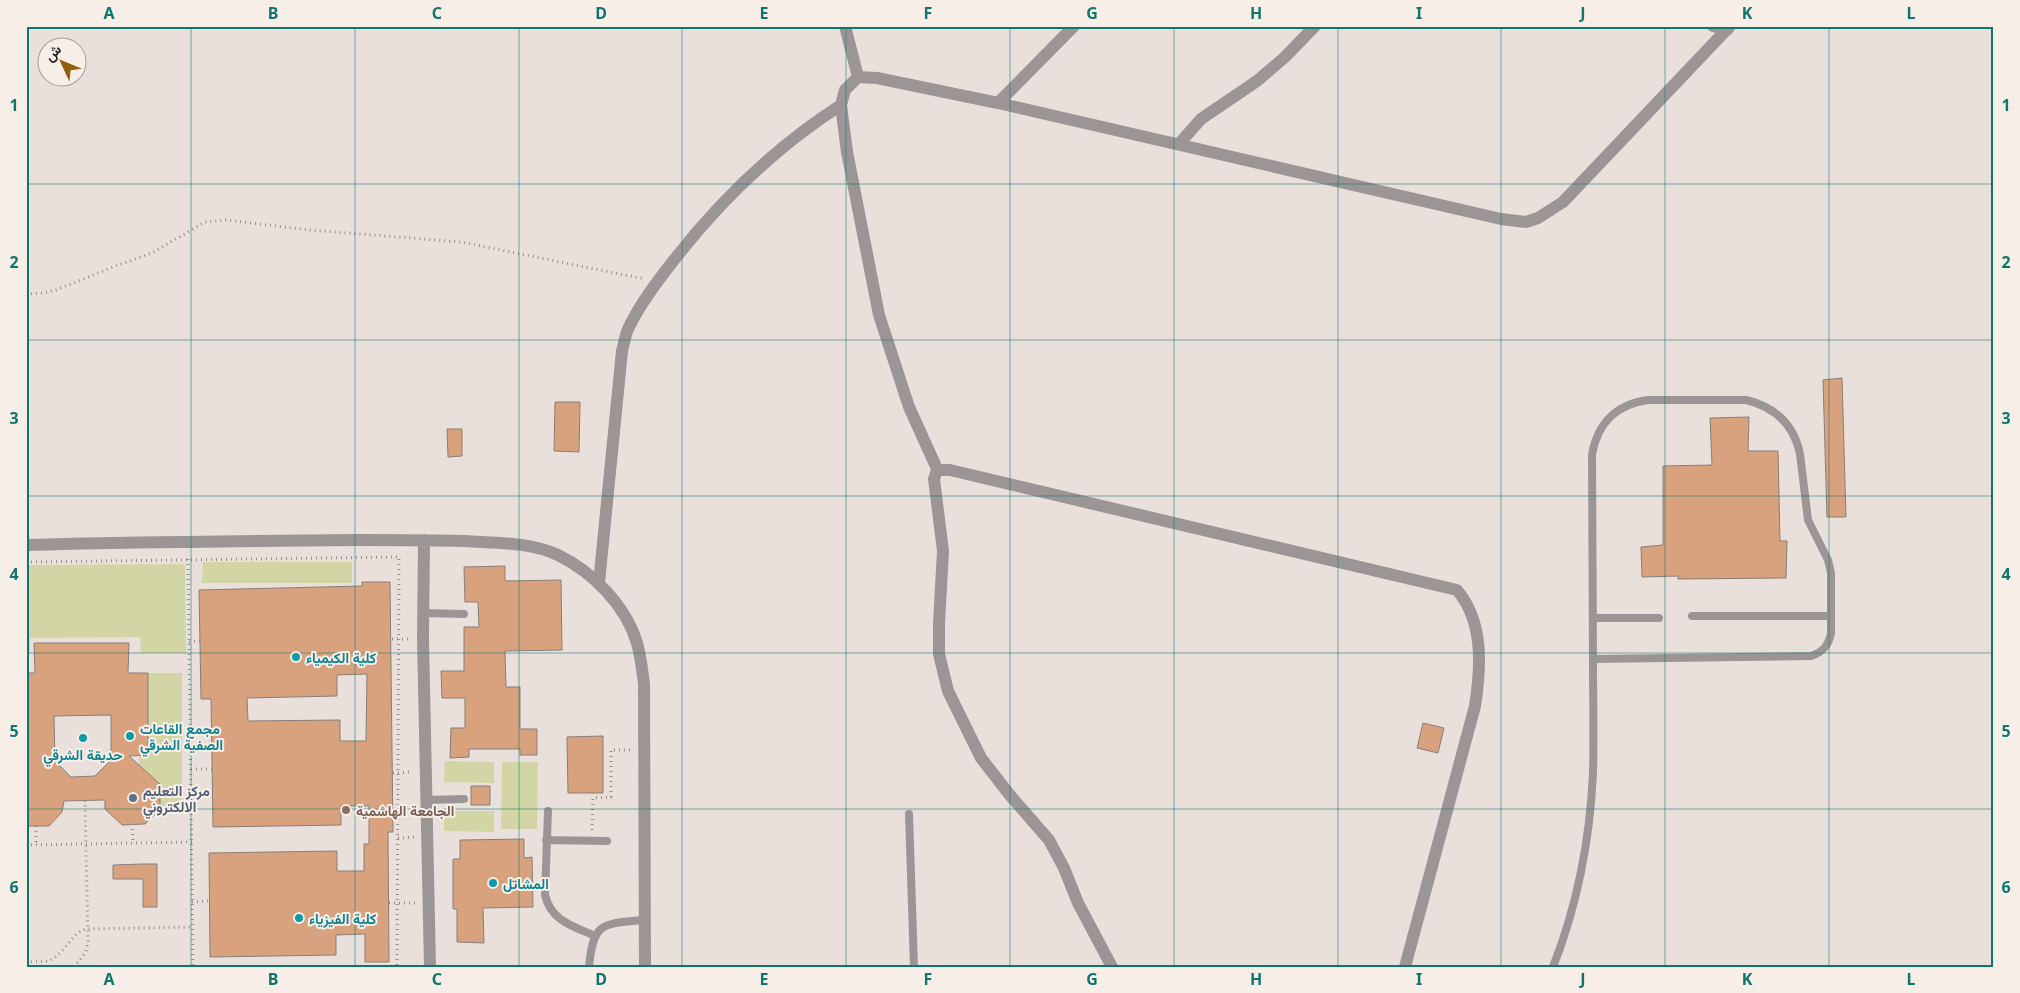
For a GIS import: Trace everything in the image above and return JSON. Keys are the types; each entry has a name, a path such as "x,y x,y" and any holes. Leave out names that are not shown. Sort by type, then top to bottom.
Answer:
{"street":[{"path":"844,26 858,76"},
{"path":"998,103 1074,26"},
{"path":"1178,144 1201,118 1257,81 1315,26"},
{"path":"1713,26 1728,28"},
{"path":"858,76 877,78 998,103 1501,219 1526,222 1552,210 1574,192 1631,129 1728,28"},
{"path":"858,76 845,90 841,105 847,152 879,315 909,407 938,471"},
{"path":"598,583 622,351 628,330 658,282 687,243 756,172 793,138 841,105"},
{"path":"1112,967 1078,903 1053,846 981,758 948,691 939,654 943,551 934,479 938,471 942,469 1457,590 1466,600 1474,618 1480,670 1475,706 1405,967"},
{"path":"424,540 423,613 430,967"},
{"path":"26,545 188,541 424,540 503,543 534,547 557,555 579,567 598,583 628,622 637,642 641,663 644,684 645,967"}],"lane":[{"path":"1553,967 1578,880 1590,808 1593,750 1592,455 1597,434 1610,416 1627,405 1648,400 1746,400 1756,402 1774,412 1789,426 1796,439 1800,454 1808,520 1828,560 1831,572 1831,633 1827,646 1823,651 1811,656 1593,659"},
{"path":"423,613 464,614"},
{"path":"1692,616 1831,616"},
{"path":"1593,618 1660,618"},
{"path":"426,800 464,798"},
{"path":"548,811 545,895 547,903 562,921 595,936"},
{"path":"909,814 914,967"},
{"path":"546,840 607,841"},
{"path":"589,967 590,950 595,936 600,930 610,924 644,920"}],"path":[{"path":"26,294 42,294 56,290 152,253 205,222 226,220 310,230 462,242 658,282"},
{"path":"188,541 193,967"},
{"path":"26,562 399,557 397,967"},
{"path":"189,642 200,641"},
{"path":"592,841 592,798 611,797 611,750 633,750"},
{"path":"191,769 212,769"},
{"path":"393,773 426,771"},
{"path":"74,967 86,952 88,941 86,929 85,801"},
{"path":"132,824 133,843"},
{"path":"36,826 36,845"},
{"path":"26,845 192,842"},
{"path":"192,902 209,901"},
{"path":"389,903 428,903"},
{"path":"26,962 50,960 76,935 86,929 193,927"}],"green space":[{"path":"203,562 352,562 352,583 202,583"},
{"path":"185,564 186,653 141,653 140,637 30,638 30,653 26,653 26,565"},
{"path":"148,673 182,673 182,809 160,809 160,784 139,769 139,755 148,755"},
{"path":"445,761 494,762 494,783 444,782"},
{"path":"502,762 538,762 537,829 501,829"},
{"path":"444,811 494,811 494,832 444,831"}],"building":[{"path":"1842,378 1846,517 1827,517 1823,380"},
{"path":"555,402 580,402 579,452 554,451"},
{"path":"1749,417 1748,451 1778,451 1780,541 1787,541 1786,578 1678,579 1678,576 1642,577 1641,547 1663,545 1663,466 1712,465 1710,418"},
{"path":"447,429 462,429 462,456 448,457"},
{"path":"505,566 505,581 561,580 562,650 505,651 506,687 520,687 520,729 537,729 537,755 520,755 520,749 469,749 469,757 450,758 451,728 465,728 465,698 442,698 441,671 464,671 464,627 479,627 478,602 465,602 464,567"},
{"path":"362,582 390,582 393,832 388,832 389,962 365,962 365,934 336,935 336,955 210,957 209,853 337,851 337,871 364,871 364,844 369,844 369,806 341,806 341,825 213,827 211,699 201,699 199,590 362,586","holes":["367,674 366,741 340,741 340,720 248,721 247,698 337,696 337,675"]},
{"name":"مجمع القاعات الصفية الشرقي","path":"34,643 129,643 128,673 148,673 148,755 129,756 160,784 160,809 145,824 122,825 105,809 105,800 64,801 62,812 49,826 26,826 26,673 35,673","holes":["111,715 111,760 95,776 71,777 55,761 54,716"]},
{"path":"1423,723 1444,728 1438,753 1417,748"},
{"path":"603,736 603,793 568,793 567,737"},
{"path":"471,786 490,786 490,805 471,805"},
{"name":"المشاتل","path":"524,839 524,858 532,857 533,907 483,908 484,943 457,942 457,909 453,909 453,859 460,859 460,840"},
{"path":"157,864 157,907 143,907 143,879 113,879 113,865"}],"place":[{"name":"كلية الكيمياء","path":"296,657"},
{"name":"مجمع القاعات الصفية الشرقي","path":"130,736"},
{"name":"حديقة الشرقي","path":"83,738"},
{"name":"مركز التعليم الالكتروني","path":"133,798"},
{"name":"الجامعة الهاشمية","path":"346,810"},
{"name":"المشاتل","path":"493,883"},
{"name":"كلية الفيزياء","path":"299,918"}]}
